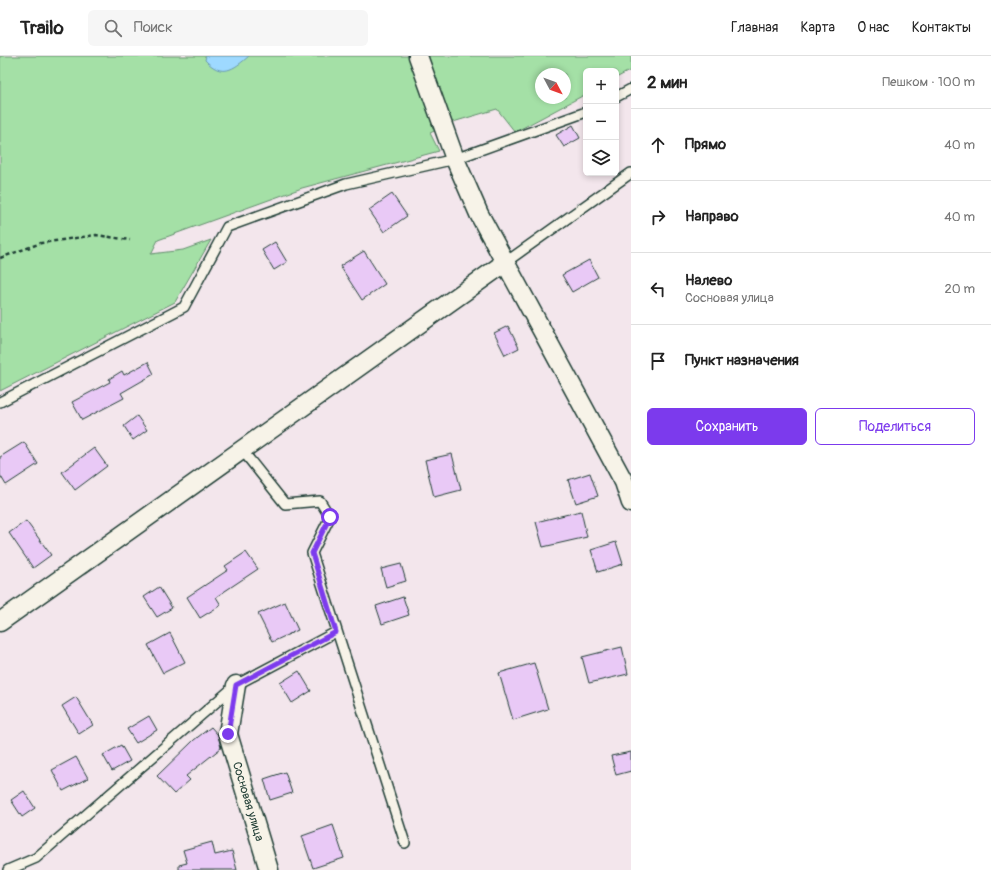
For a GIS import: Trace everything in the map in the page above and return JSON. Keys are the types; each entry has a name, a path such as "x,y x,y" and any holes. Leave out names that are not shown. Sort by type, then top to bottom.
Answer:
{"street":[{"path":"418,56 455,159 479,214 624,482 631,503"},
{"path":"0,622 506,262"},
{"name":"Сосновая улица","path":"236,685 228,734 269,870"}],"lane":[{"path":"619,95 631,89"},
{"path":"0,402 184,307 226,227 346,184 455,159 583,113"},
{"path":"506,262 631,173"},
{"path":"242,450 285,504 320,501 330,517 312,553 404,843"},
{"path":"8,870 36,858 236,685 336,632"}],"path":[{"path":"0,258 41,242 96,235 130,240"}],"green space":[{"path":"0,56 631,56 631,70 619,76 619,68 583,68 583,96 571,102 571,68 535,68 535,104 567,104 515,132 497,109 453,122 430,133 439,151 302,188 158,240 151,254 183,250 211,240 175,302 0,391"}],"water":[{"path":"206,56 249,56 233,68 222,70 211,66 205,60"}],"building":[{"path":"573,125 580,138 564,147 556,135"},
{"path":"392,194 407,216 384,232 369,210"},
{"path":"275,242 287,262 274,270 262,250"},
{"path":"364,251 385,284 362,300 340,266"},
{"path":"589,260 598,277 572,292 562,275"},
{"path":"508,326 519,348 505,355 494,333"},
{"path":"148,362 154,374 121,393 124,398 82,420 72,402 110,382 109,379 122,371 124,375"},
{"path":"137,416 147,430 133,440 124,426"},
{"path":"24,442 38,464 6,485 0,475 0,457"},
{"path":"94,448 107,466 75,490 62,472"},
{"path":"452,454 461,490 434,497 425,460"},
{"path":"590,473 598,496 576,503 568,480"},
{"path":"581,511 587,537 543,547 536,522"},
{"path":"26,521 51,555 33,568 9,533"},
{"path":"616,542 623,564 598,572 591,550"},
{"path":"246,552 258,569 216,597 221,605 200,618 187,597 228,570 225,566"},
{"path":"401,564 406,581 386,587 381,569"},
{"path":"159,587 172,608 157,617 144,597"},
{"path":"403,597 409,615 382,624 376,606"},
{"path":"285,602 298,630 272,642 258,614"},
{"path":"170,633 185,662 163,673 148,645"},
{"path":"622,647 628,674 589,683 582,657"},
{"path":"534,663 548,709 513,720 499,673"},
{"path":"299,671 311,691 292,703 280,683"},
{"path":"76,697 93,725 79,734 62,706"},
{"path":"149,716 157,730 136,743 127,729"},
{"path":"211,727 218,735 221,748 186,776 190,780 174,794 157,776 194,740"},
{"path":"121,745 130,761 112,771 103,755"},
{"path":"631,752 631,771 616,775 611,756"},
{"path":"76,757 88,778 63,791 52,770"},
{"path":"285,772 292,793 270,800 264,779"},
{"path":"24,791 35,808 22,817 11,800"},
{"path":"333,825 344,858 313,868 302,836"},
{"path":"212,842 215,855 232,851 237,870 179,870 179,865 187,863 183,850"}],"route":[{"path":"228,734 236,685 336,632 312,553 330,517"}]}
